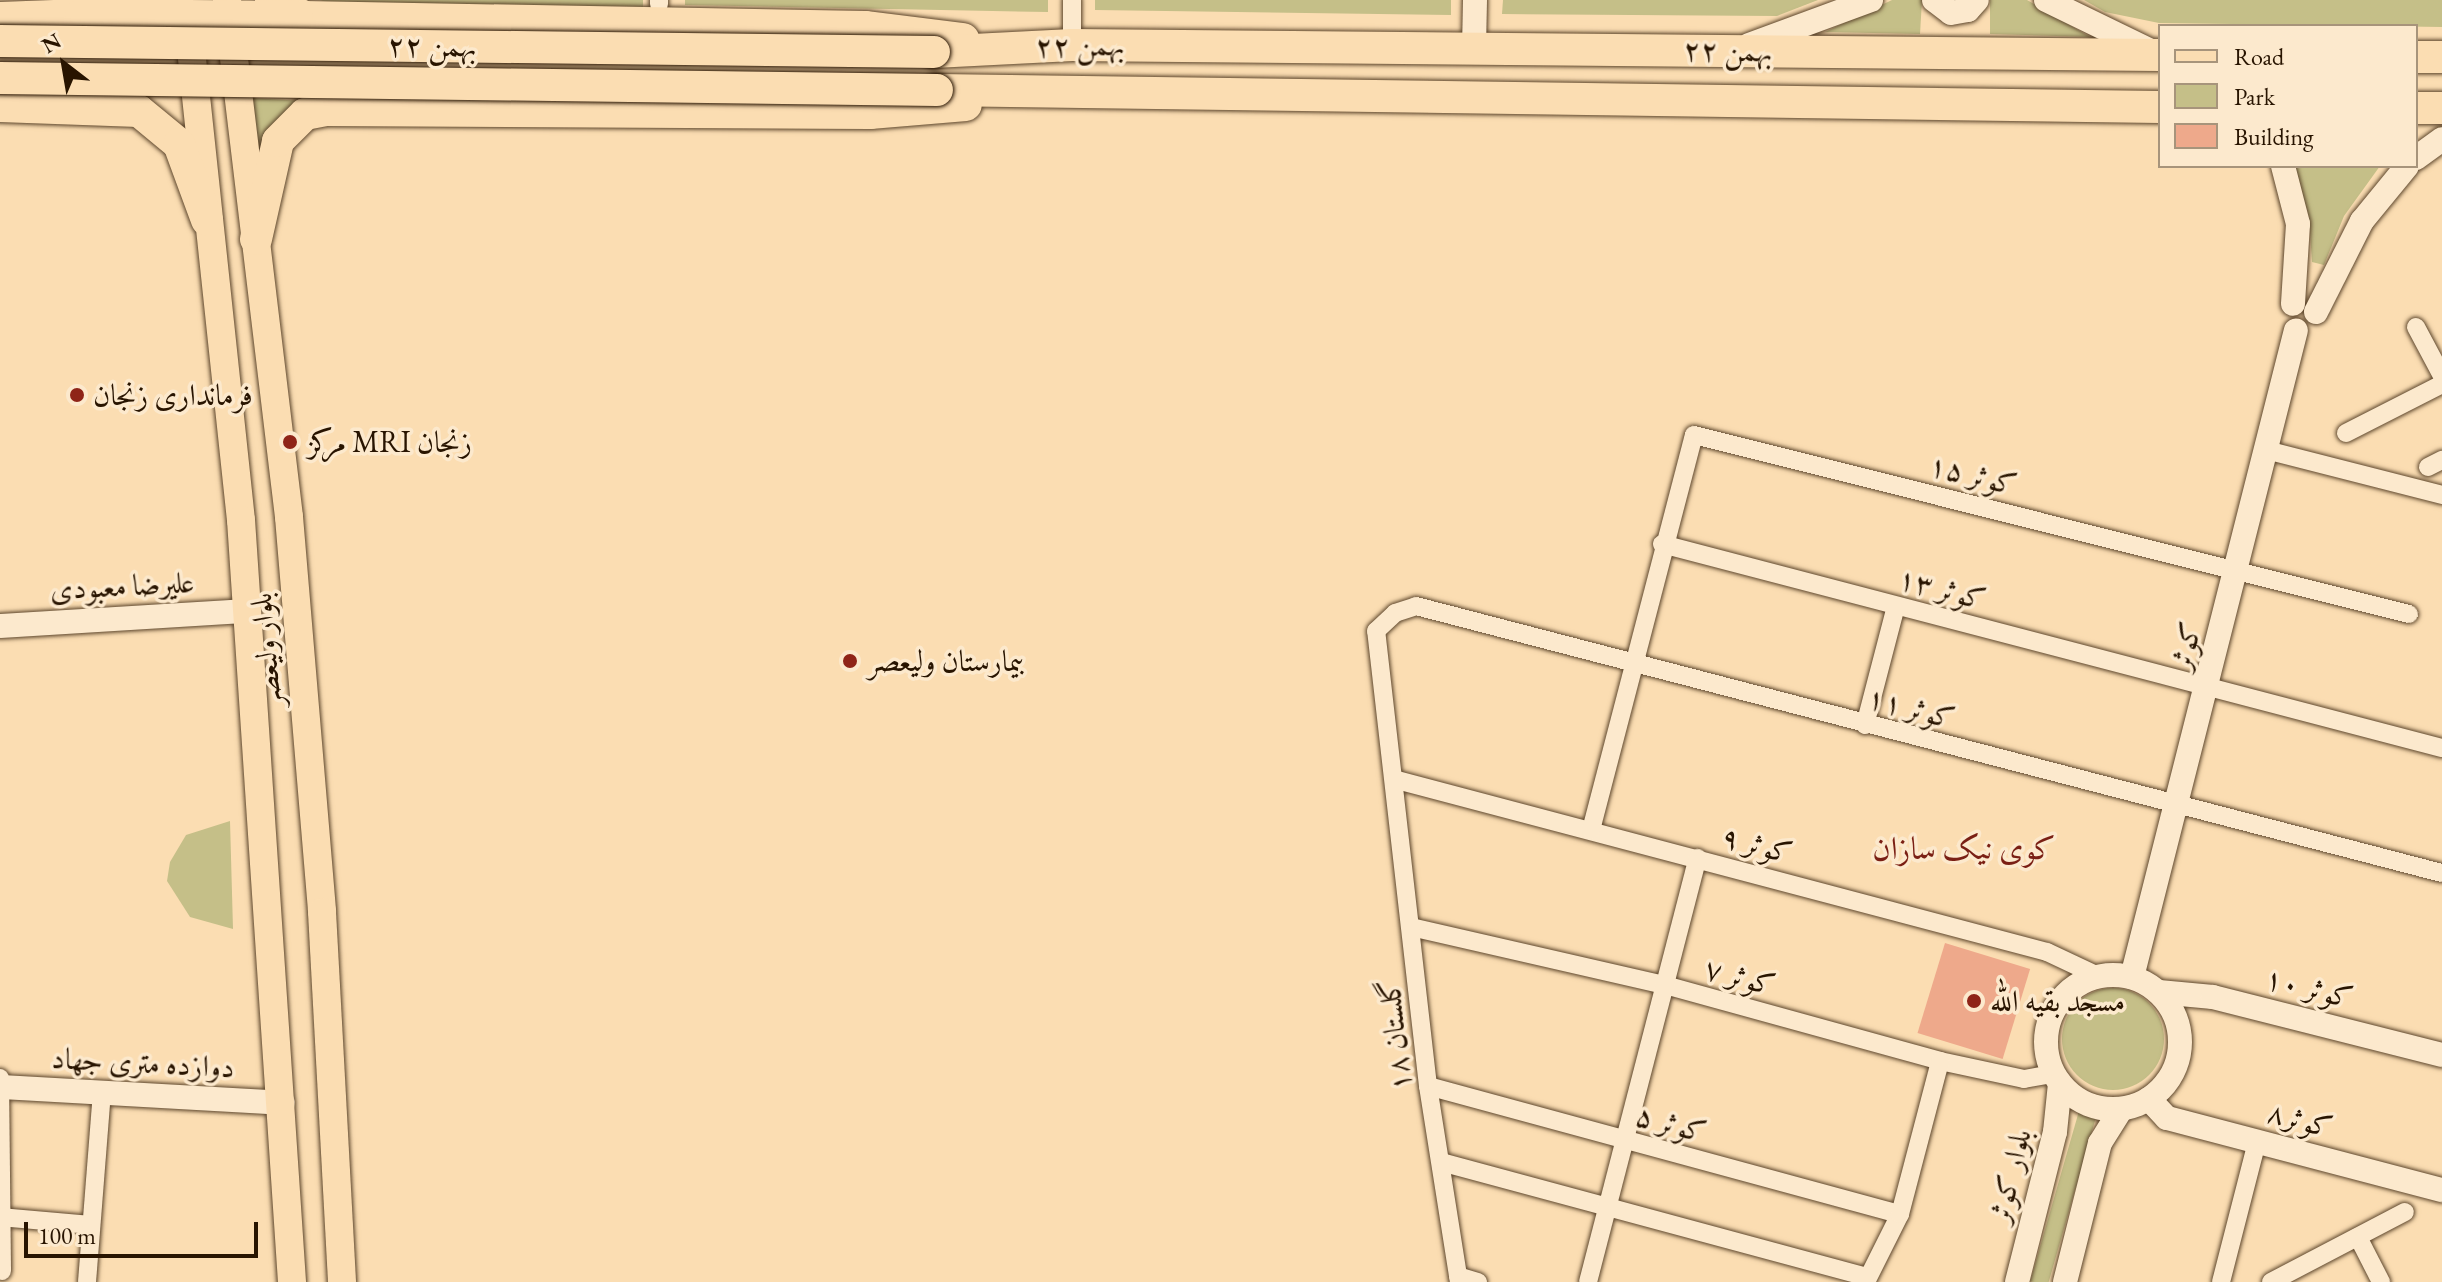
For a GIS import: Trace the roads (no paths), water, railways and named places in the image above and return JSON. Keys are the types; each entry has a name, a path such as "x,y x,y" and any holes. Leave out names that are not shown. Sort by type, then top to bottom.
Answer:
{"highway":[{"path":"81,15 114,0"},
{"path":"271,0 304,17"},
{"path":"0,18 228,7 304,17 377,21 865,27 1030,47"},
{"path":"35,18 54,45 57,62 54,79 35,106"},
{"path":"377,21 362,66 379,111"},
{"name":"۲۲ بهمن","path":"0,41 934,52 1072,45 2158,55"},
{"path":"2418,57 2442,57"},
{"name":"۲۲ بهمن","path":"0,78 937,90 1091,96 2158,107"},
{"path":"256,239 268,166 288,127 305,114 325,110 870,113 1091,96"},
{"path":"0,106 110,106 139,111 159,124 179,144 207,220"},
{"path":"2418,108 2442,108"}],"main road":[{"path":"1474,48 1475,0"},
{"path":"1732,51 1871,0"},
{"path":"1934,0 1951,13 1968,10 1977,0"},
{"path":"2046,0 2158,55"},
{"name":"بلوار ولیعصر","path":"188,7 207,220 241,520 283,1103 292,1282"},
{"name":"بلوار ولیعصر","path":"228,7 289,517 322,912 342,1282"},
{"path":"2418,157 2442,139"},
{"path":"2284,168 2298,224 2304,308"},
{"path":"2304,308 2362,221 2405,168"},
{"name":"کوثر","path":"2132,977 2270,451 2296,330 2288,321 2304,308"},
{"path":"241,520 289,517"},
{"name":"علیرضا معبودی","path":"0,626 248,611"},
{"path":"2098,976 2132,977 2159,992 2177,1022 2179,1056 2149,1099 2121,1109 2087,1104 2057,1079 2045,1040 2055,1006 2098,976"},
{"name":"کوثر ۱۰","path":"2159,992 2213,997 2442,1055"},
{"name":"بلوار کوثر","path":"2017,1282 2055,1132 2057,1079"},
{"name":"دوازده متری جهاد","path":"2,1084 283,1103"},
{"name":"کوثر۸","path":"2149,1099 2167,1118 2442,1190"},
{"path":"2065,1282 2100,1143 2121,1109"}],"street":[{"path":"1072,0 1072,45"},
{"path":"2416,327 2442,376"},
{"path":"2346,433 2442,384"},
{"name":"۱۵ کوثر","path":"1662,544 1694,435 2409,614"},
{"path":"2270,451 2442,495"},
{"path":"1591,830 1662,544"},
{"name":"کوثر ۱۳","path":"1662,544 2442,748"},
{"name":"کوثر ۱۱","path":"1397,780 1376,631 1395,613 1416,606 1632,665 2442,872"},
{"path":"1865,725 1896,606"},
{"name":"کوثر ۹","path":"1397,780 2047,952 2098,976"},
{"name":"گلستان ۱۸","path":"1397,780 1428,1086 1458,1279"},
{"path":"1588,1282 1698,858"},
{"name":"کوثر ۷","path":"1411,927 1665,985 1940,1061 2024,1079 2057,1079"},
{"path":"1441,1162 1866,1279 1900,1214 1940,1061"},
{"path":"2,1084 2,1271"},
{"name":"کوثر ۵","path":"1428,1086 1900,1214"},
{"path":"87,1282 102,1092"},
{"path":"2221,1282 2257,1142"},
{"path":"2271,1282 2405,1212"},
{"path":"2,1217 91,1225"},
{"path":"2358,1237 2381,1282"},
{"path":"1458,1279 1478,1282"}],"place":[{"name":"فرمانداری زنجان","path":"77,395"},
{"name":"مرکز MRI زنجان","path":"290,442"},
{"name":"بیمارستان ولیعصر","path":"850,661"},
{"name":"مسجد بقیه الله","path":"1974,1001"}],"district":[{"name":"کوی نیک سازان","path":"1964,848"}]}
